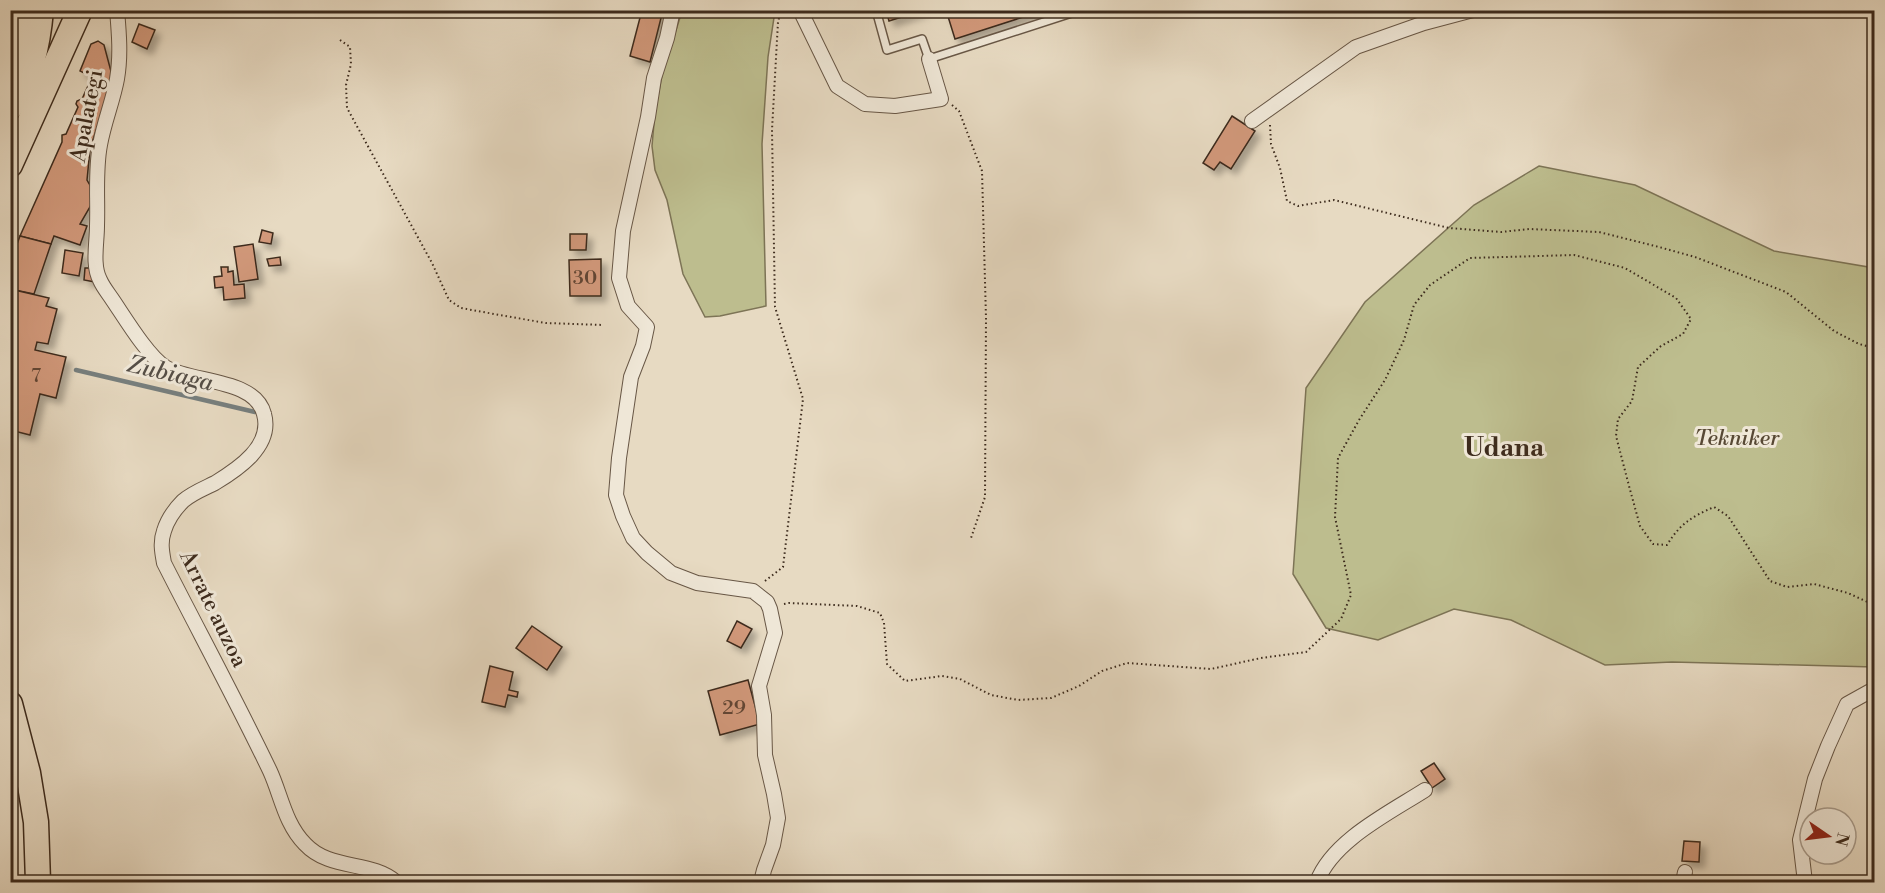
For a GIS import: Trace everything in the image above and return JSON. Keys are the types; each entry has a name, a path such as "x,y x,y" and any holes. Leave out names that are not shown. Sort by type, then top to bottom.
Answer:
{"highway":[{"path":"10,28 19,10"},
{"path":"10,60 17,48 28,10"},
{"path":"10,108 32,67 41,10"},
{"path":"10,165 80,10"},
{"path":"10,704 28,773 36,822 38,882"}],"street":[{"name":"Apalategi","path":"97,229 99,146 117,78 120,48 117,10"},
{"path":"673,10 654,78 648,117 623,231 619,278 628,306 647,327 631,377 616,495 633,538 671,573 697,583 753,591 767,602 770,609 775,633 759,686 764,715 765,755 778,818 773,845 761,882"},
{"path":"800,10 837,86 865,104 895,106 942,99 928,59"},
{"path":"1252,121 1288,93 1312,80 1356,47 1424,23 1473,10"},
{"name":"Arrate auzoa","path":"97,229 96,264 99,279 134,333 156,360 166,368 180,374 229,385 250,395 259,403 264,414 264,431 256,451 218,481 185,499 170,519 161,544 164,563 271,773 291,827 305,845 319,856 378,872 396,882"},
{"path":"1805,882 1800,840 1815,779 1847,704 1875,689"},
{"path":"1317,882 1322,870 1352,838 1425,790"}],"lane":[{"path":"876,10 887,50 922,39 928,59 1081,10"}],"path":[{"path":"753,591 783,567 803,399 776,307 772,130 777,22 781,10"},
{"path":"340,40 350,47 351,64 346,86 347,108 432,263 449,300 461,308 505,316 546,322 603,325"},
{"path":"942,99 959,111 982,171 986,318 985,497 970,538"},
{"path":"1265,111 1270,119 1271,144 1280,168 1287,201 1298,206 1334,200 1449,228 1501,232 1529,229 1599,232 1695,257 1786,292 1834,331 1859,344 1875,348"},
{"path":"770,609 789,603 857,606 880,613 884,623 888,664 905,681 942,676 960,678 991,695 1018,700 1051,698 1078,686 1102,670 1127,663 1211,669 1260,658 1305,652 1341,619 1351,595 1335,517 1338,458 1385,380 1404,340 1414,305 1430,285 1470,258 1574,255 1625,268 1676,298 1691,319 1683,334 1661,346 1638,367 1632,401 1618,419 1616,436 1637,516 1640,526 1653,544 1667,545 1677,529 1692,517 1714,507 1728,516 1770,580 1788,587 1814,584 1848,592 1875,605"}],"green space":[{"path":"682,11 775,11 768,57 762,144 766,306 720,316 705,317 683,274 667,200 655,170 652,146 662,75"},
{"name":"Tekniker","path":"1539,166 1635,185 1774,251 1874,268 1874,667 1672,662 1605,665 1511,620 1454,609 1378,640 1326,628 1293,574 1306,388 1365,302 1474,205"}],"building":[{"path":"642,10 663,10 650,62 630,56"},
{"path":"886,10 924,10 889,21"},
{"path":"946,10 1045,10 955,39"},
{"path":"139,24 155,30 147,49 132,42"},
{"path":"98,41 104,45 113,79 90,149 87,180 94,200 80,224 87,226 80,245 54,236 51,244 20,236 62,142 62,135 66,134 78,107 77,101 82,99 92,77 80,71 91,44"},
{"path":"1232,116 1255,131 1231,169 1220,162 1214,170 1203,163"},
{"path":"262,230 273,233 271,244 259,242"},
{"path":"570,234 587,234 586,250 570,250"},
{"path":"20,236 51,244 34,294 10,289 10,263"},
{"path":"253,244 258,279 239,282 234,247"},
{"path":"65,250 83,253 79,276 62,273"},
{"path":"280,257 281,265 269,266 267,259"},
{"path":"601,259 601,296 570,296 569,260"},
{"path":"221,267 228,267 228,272 233,271 234,285 244,284 245,298 224,300 223,287 215,288 214,277 222,276"},
{"path":"85,268 93,268 95,282 84,280"},
{"path":"10,289 49,298 46,306 57,309 48,344 37,342 35,350 66,357 56,398 40,394 30,435 10,430"},
{"path":"737,621 752,629 741,648 727,641"},
{"path":"532,626 562,647 547,670 516,648"},
{"path":"490,666 513,672 509,690 518,692 517,697 508,695 505,707 482,702"},
{"path":"748,680 760,724 720,735 708,691"},
{"path":"1434,763 1445,779 1432,788 1421,771"},
{"path":"1684,841 1700,842 1699,862 1682,861"}],"waterway":[{"path":"10,83 32,38"},
{"name":"Zubiaga","path":"76,370 255,412"}],"district":[{"name":"Udana","path":"1504,448"}]}
